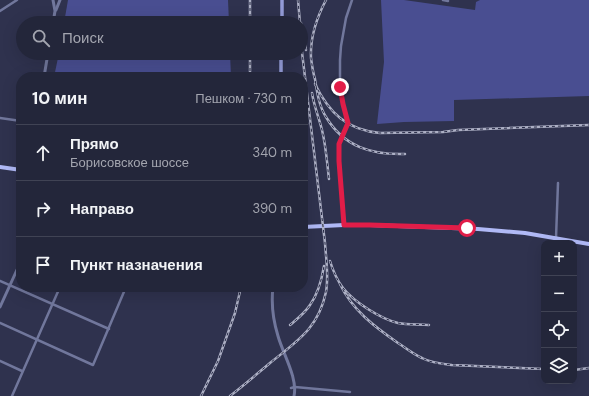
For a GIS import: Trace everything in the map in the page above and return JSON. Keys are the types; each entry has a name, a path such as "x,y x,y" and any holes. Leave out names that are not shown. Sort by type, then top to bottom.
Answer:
{"main road":[{"path":"282,0 282,16"},
{"path":"281,60 281,72"},
{"path":"0,167 16,169"},
{"path":"308,227 370,225 498,230 589,244"}],"street":[{"path":"0,11 17,0"},
{"path":"54,16 59,0 54,0 55,11"},
{"path":"344,225 339,144 348,123 340,87 340,60 346,18 352,0"},
{"path":"443,0 448,1"},
{"path":"45,72 47,60"},
{"path":"0,118 16,120"},
{"path":"556,238 558,183"},
{"path":"0,307 16,272"},
{"path":"0,281 16,289"},
{"path":"24,292 109,329"},
{"path":"12,396 58,292"},
{"path":"0,323 93,365 124,292"},
{"path":"273,292 272,303 274,320 278,337 293,376 294,396"},
{"path":"0,361 22,371"},
{"path":"293,387 350,392"}],"shaded area":[{"path":"68,0 228,0 229,16 65,16"},
{"path":"381,0 404,0 475,10 476,2 480,0 589,0 589,96 454,100 454,121 377,124 384,62"},
{"path":"58,60 230,60 231,72 55,72"}],"railway":[{"path":"250,0 250,16"},
{"path":"298,0 299,16"},
{"path":"326,0 314,28 311,50 312,66 320,104 326,117 341,136 360,147 381,153 405,154"},
{"path":"250,60 250,72"},
{"path":"303,60 304,72"},
{"path":"315,84 326,103 340,118 358,128 380,133 443,132 458,130 589,125"},
{"path":"312,93 321,125 329,179"},
{"path":"230,396 305,333 318,316 326,292 327,274 325,243 308,102"},
{"path":"330,261 335,275 343,288 354,299 368,309 384,318 398,323 429,325"},
{"path":"290,325 308,308 313,301 319,286 324,266"},
{"path":"340,284 351,302 365,317 381,331 425,360 452,365 541,369"},
{"path":"201,396 218,361 235,313 240,292"},
{"path":"577,370 589,368"}],"route":[{"path":"340,87 348,120 346,130 339,144 344,225 467,228"}]}
